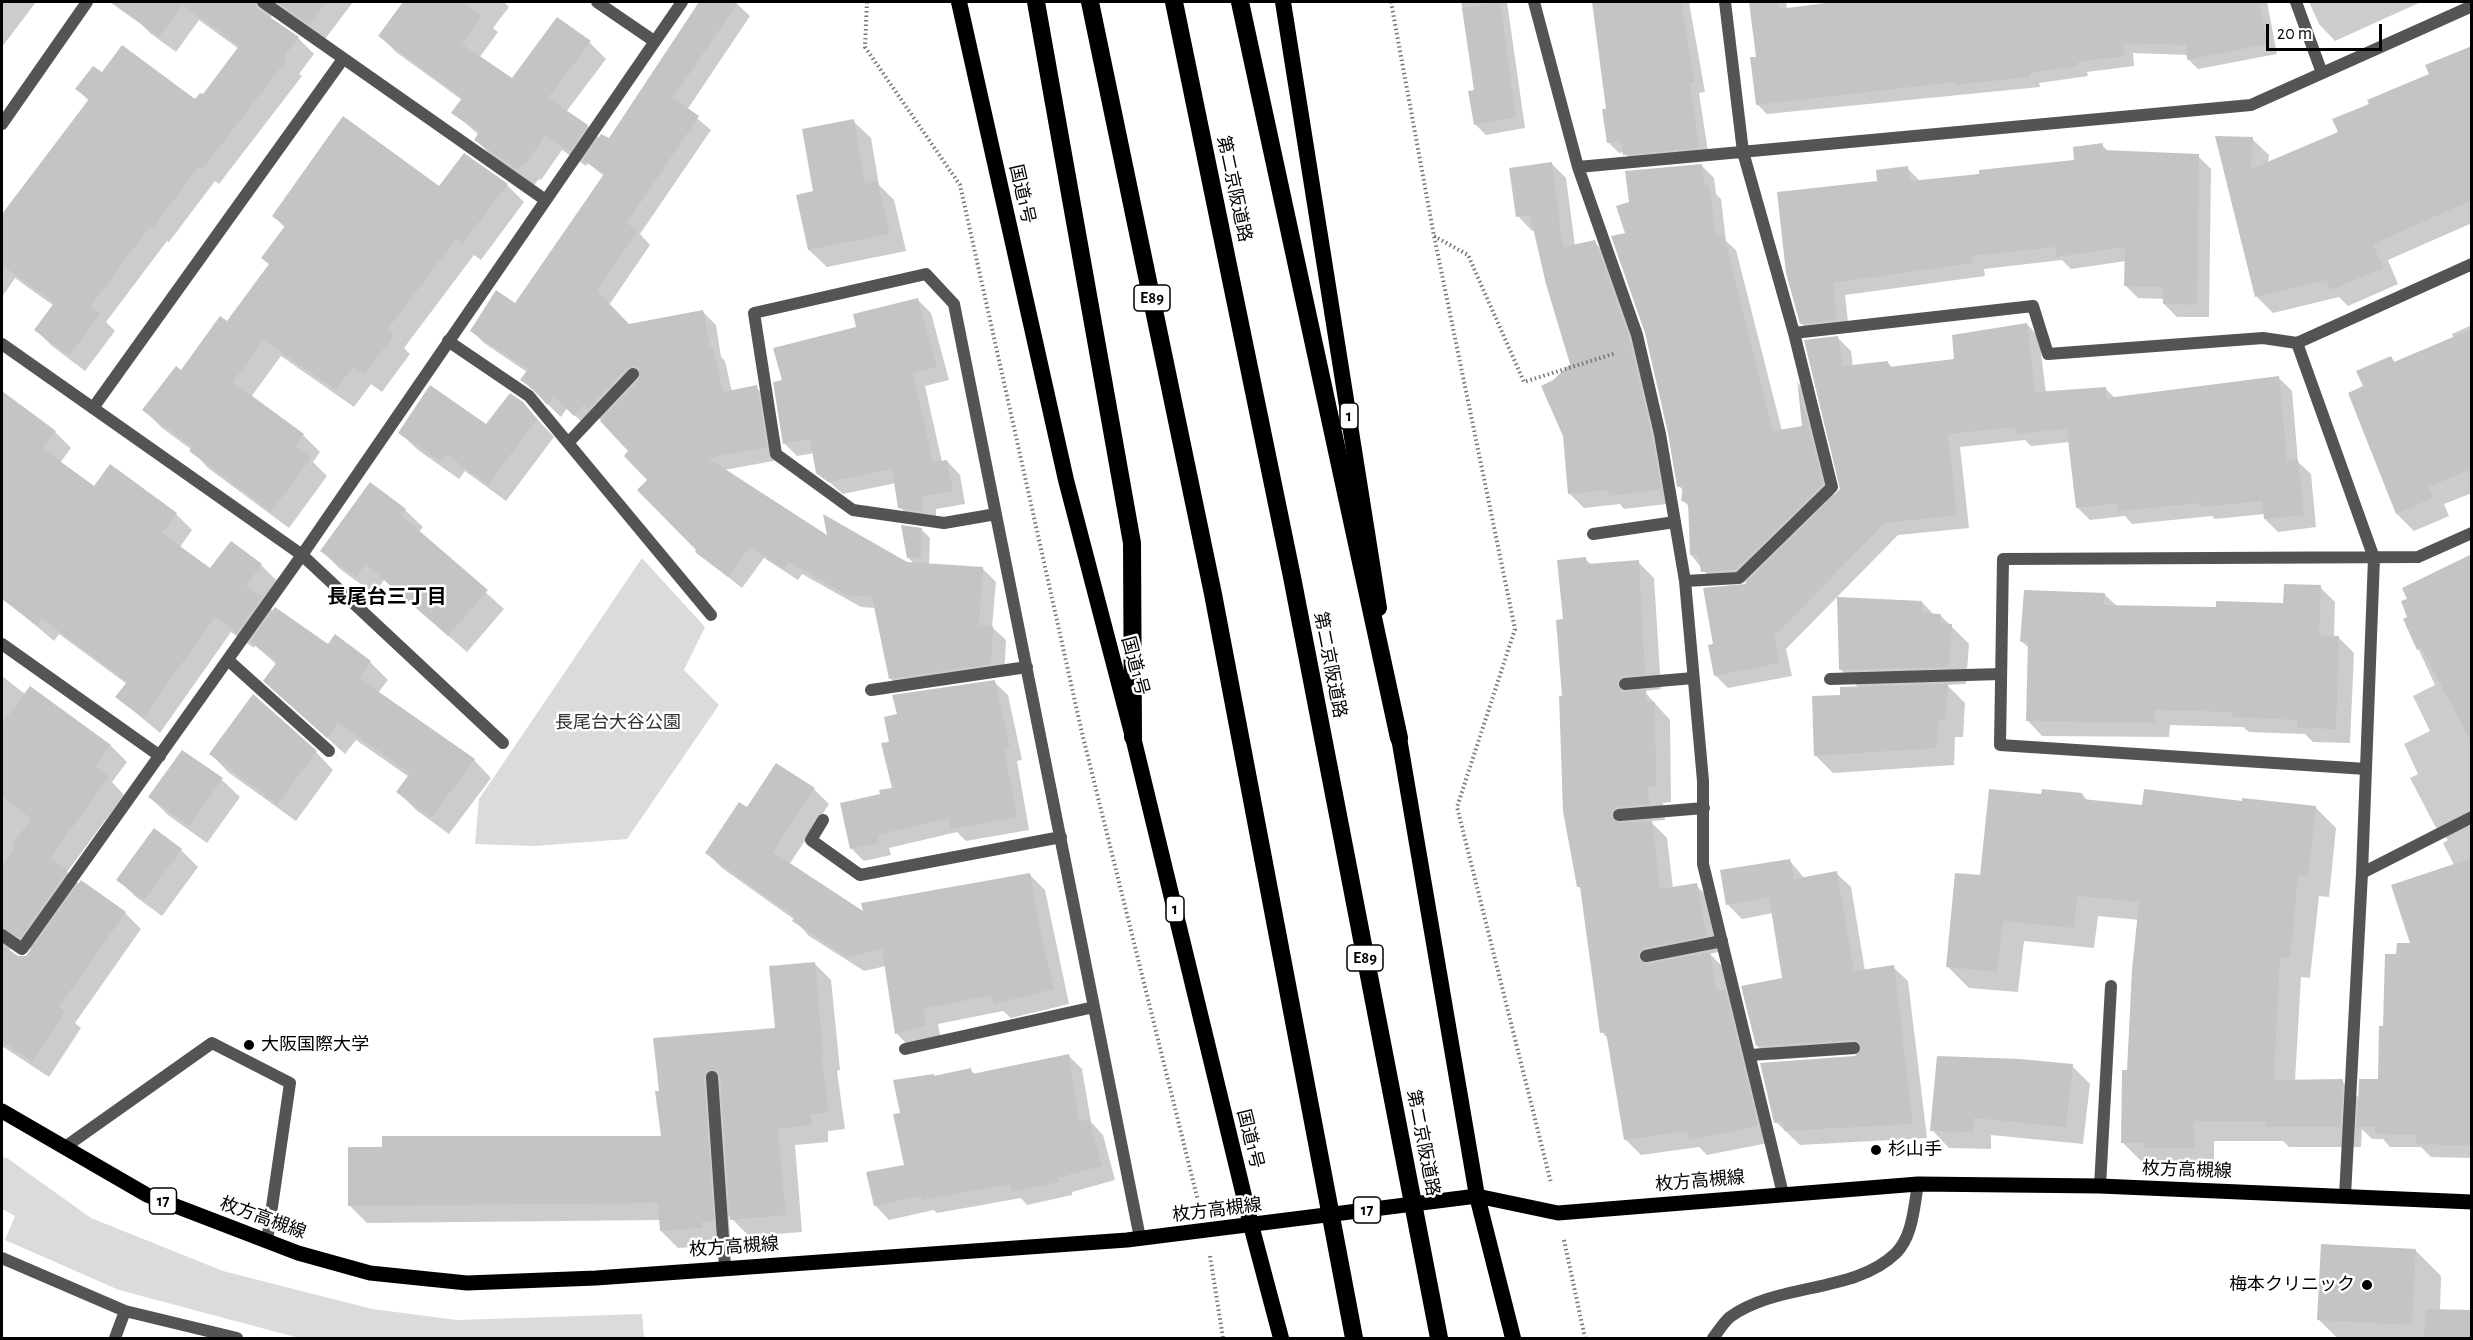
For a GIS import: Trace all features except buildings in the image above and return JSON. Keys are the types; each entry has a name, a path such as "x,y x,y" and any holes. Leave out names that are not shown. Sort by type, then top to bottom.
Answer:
{"highway":[{"name":"国道1号","path":"959,2 1066,480 1133,737 1251,1225 1281,1338"},
{"path":"1036,2 1131,543 1133,737"},
{"name":"E89","path":"1090,2 1213,594 1354,1338"},
{"name":"第二京阪道路","path":"1174,2 1292,577 1439,1338"},
{"path":"1240,2 1399,738"},
{"name":"1","path":"1283,2 1399,738 1477,1196 1513,1338"}],"main road":[{"name":"枚方高槻線","path":"2,1111 147,1195 267,1241 370,1273 467,1283 596,1278 1140,1238 1477,1196 1558,1213 1918,1184 2100,1186 2472,1202"}],"street":[{"path":"2,124 87,2"},
{"path":"263,2 544,199"},
{"path":"597,2 654,41"},
{"path":"2,935 22,949 302,555 544,199 682,2"},
{"path":"1534,2 1578,167 1640,345 1660,434 1685,581 1704,808 1703,864 1783,1194"},
{"path":"1685,581 1739,578 1832,487 1794,333 1743,152 1725,2"},
{"path":"2296,2 2322,74"},
{"path":"1578,167 2251,105 2472,6"},
{"path":"93,408 343,58"},
{"path":"1794,333 2033,306 2048,354 2263,338 2297,343 2472,264"},
{"path":"996,514 944,523 853,510 776,454 754,313 927,274 954,304 1095,1007 1140,1238"},
{"path":"448,341 529,396 711,615"},
{"path":"2297,343 2374,558 2362,873 2345,1196"},
{"path":"2,344 302,555 503,743"},
{"path":"568,443 633,374"},
{"path":"1593,534 1675,522"},
{"path":"2366,769 2000,745 2003,559 2418,557 2472,533"},
{"path":"2,644 160,756"},
{"path":"228,660 329,751"},
{"path":"871,690 1027,667"},
{"path":"1830,679 2001,674"},
{"path":"1625,684 1694,678"},
{"path":"1619,815 1704,808"},
{"path":"2362,873 2472,816"},
{"path":"824,820 811,840 860,875 1061,837"},
{"path":"1646,956 1722,941"},
{"path":"2100,1186 2111,986"},
{"path":"905,1049 1095,1007"},
{"path":"65,1147 212,1043 290,1083 267,1241"},
{"path":"1750,1055 1854,1048"},
{"path":"712,1077 725,1267"},
{"path":"1713,1338 1728,1318 1757,1301 1865,1273 1897,1252 1911,1224 1918,1184"},
{"path":"2,1258 124,1311 237,1338"},
{"path":"115,1338 124,1311"}],"path":[{"path":"867,2 866,47 960,185 1082,733 1205,1231 1223,1338"},
{"path":"1391,2 1434,236 1515,629 1457,807 1558,1213 1585,1338"},
{"path":"1434,236 1467,255 1524,382 1640,345"}],"green space":[{"name":"長尾台大谷公園","path":"642,558 705,627 684,670 719,705 627,839 534,846 475,844 479,799"},
{"path":"2,1157 7,1158 91,1218 223,1271 372,1309 457,1320 642,1314 644,1338 299,1338 119,1290 5,1240 15,1216 2,1209"}],"place":[{"name":"大阪国際大学","path":"249,1045"},
{"name":"杉山手","path":"1876,1150"},
{"name":"梅本クリニック","path":"2367,1285"}],"district":[{"name":"長尾台三丁目","path":"387,597"}]}
